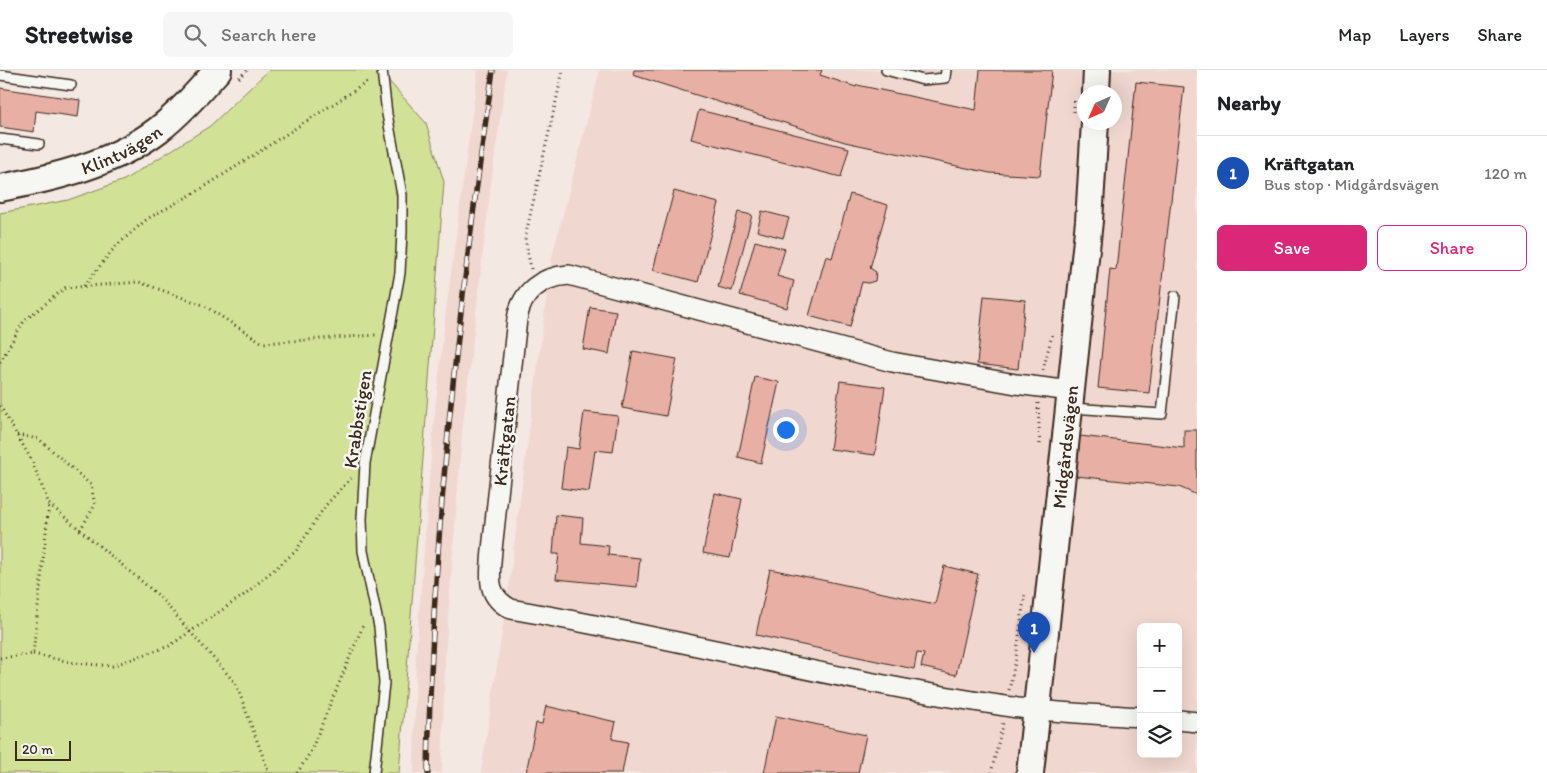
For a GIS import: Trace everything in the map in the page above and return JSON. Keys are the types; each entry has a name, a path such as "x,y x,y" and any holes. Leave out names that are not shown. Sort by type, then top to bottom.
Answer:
{"street":[{"name":"Klintvägen","path":"0,188 83,168 137,143 158,130 218,70"},
{"path":"1088,85 1097,70"},
{"name":"Midgårdsvägen","path":"1030,773 1089,221 1084,130"},
{"path":"539,283 555,276 569,275 892,362 1040,387 1070,399"},
{"name":"Kräftgatan","path":"539,283 523,300 517,319 490,579 492,591 498,603 511,609 597,624 801,668 1006,706 1137,718"},
{"path":"1182,720 1197,722"}],"lane":[{"path":"886,70 923,80 945,78 946,70"},
{"name":"Krabbstigen","path":"374,773 384,683 379,627 363,550 362,519 365,463 387,334 400,273 402,215 402,195 387,114 382,71"},
{"path":"0,75 70,85"},
{"path":"0,139 39,144"},
{"path":"1070,399 1162,414 1175,296"}],"path":[{"path":"539,283 533,274 528,259 524,238 563,70"},
{"path":"84,286 115,247 147,219 198,191 382,71"},
{"path":"0,362 24,321 65,288 139,282 203,305 263,343 387,334"},
{"path":"1040,453 1038,421 1040,387 1053,328"},
{"path":"0,406 31,459 49,504 158,595 236,684 269,773"},
{"path":"17,435 39,439 91,485 95,505 80,530"},
{"path":"0,658 32,654 75,664 112,666 168,646 244,595 296,551 324,506 365,463"},
{"path":"32,654 49,504"},
{"path":"991,773 1016,658 1025,589"},
{"path":"297,773 310,753 373,602"}],"shaded area":[{"path":"478,70 507,70 491,182 462,433 445,656 442,773 414,773 416,655 433,431 445,319"},
{"path":"600,70 1197,70 1197,773 481,773 508,593 552,257"}],"green space":[{"path":"269,70 379,70 426,123 444,182 399,773 0,773 0,213 68,200 124,180 210,126"}],"building":[{"path":"634,70 822,70 820,75 856,87 857,85 976,110 980,70 1052,70 1040,176 990,173 845,142 633,75"},
{"path":"1136,82 1184,87 1149,393 1098,388 1110,269 1116,270"},
{"path":"0,88 80,100 78,117 36,111 34,132 0,127"},
{"path":"699,110 849,148 841,177 691,139"},
{"path":"674,191 719,203 698,282 653,270"},
{"path":"850,194 888,205 870,268 876,272 875,281 862,282 850,327 809,316 826,256 832,258"},
{"path":"762,211 789,218 783,238 757,231"},
{"path":"738,212 752,215 732,291 718,287"},
{"path":"755,241 785,249 777,276 794,281 787,308 740,295"},
{"path":"984,296 1025,300 1018,369 977,364"},
{"path":"590,307 616,311 609,354 583,349"},
{"path":"633,351 677,359 666,416 622,408"},
{"path":"755,377 779,382 761,463 738,457"},
{"path":"840,381 885,387 875,455 830,449"},
{"path":"584,412 618,416 613,452 595,450 589,492 561,488 566,447 579,449"},
{"path":"1184,430 1197,430 1197,495 1179,487 1076,476 1080,436 1184,448"},
{"path":"715,493 742,499 730,558 703,553"},
{"path":"556,515 583,518 581,543 609,546 608,555 640,558 637,587 556,579 559,554 553,554"},
{"path":"944,566 978,574 956,675 921,667 924,654 917,653 914,669 756,635 770,569 935,604"},
{"path":"546,706 616,722 612,739 628,742 622,773 526,773 536,723 542,724"},
{"path":"776,716 866,735 858,773 764,773"}],"railway":[{"path":"428,773 435,596 449,420 469,245 493,70"}],"place":[{"name":"Kräftgatan","path":"1034,653"}]}
